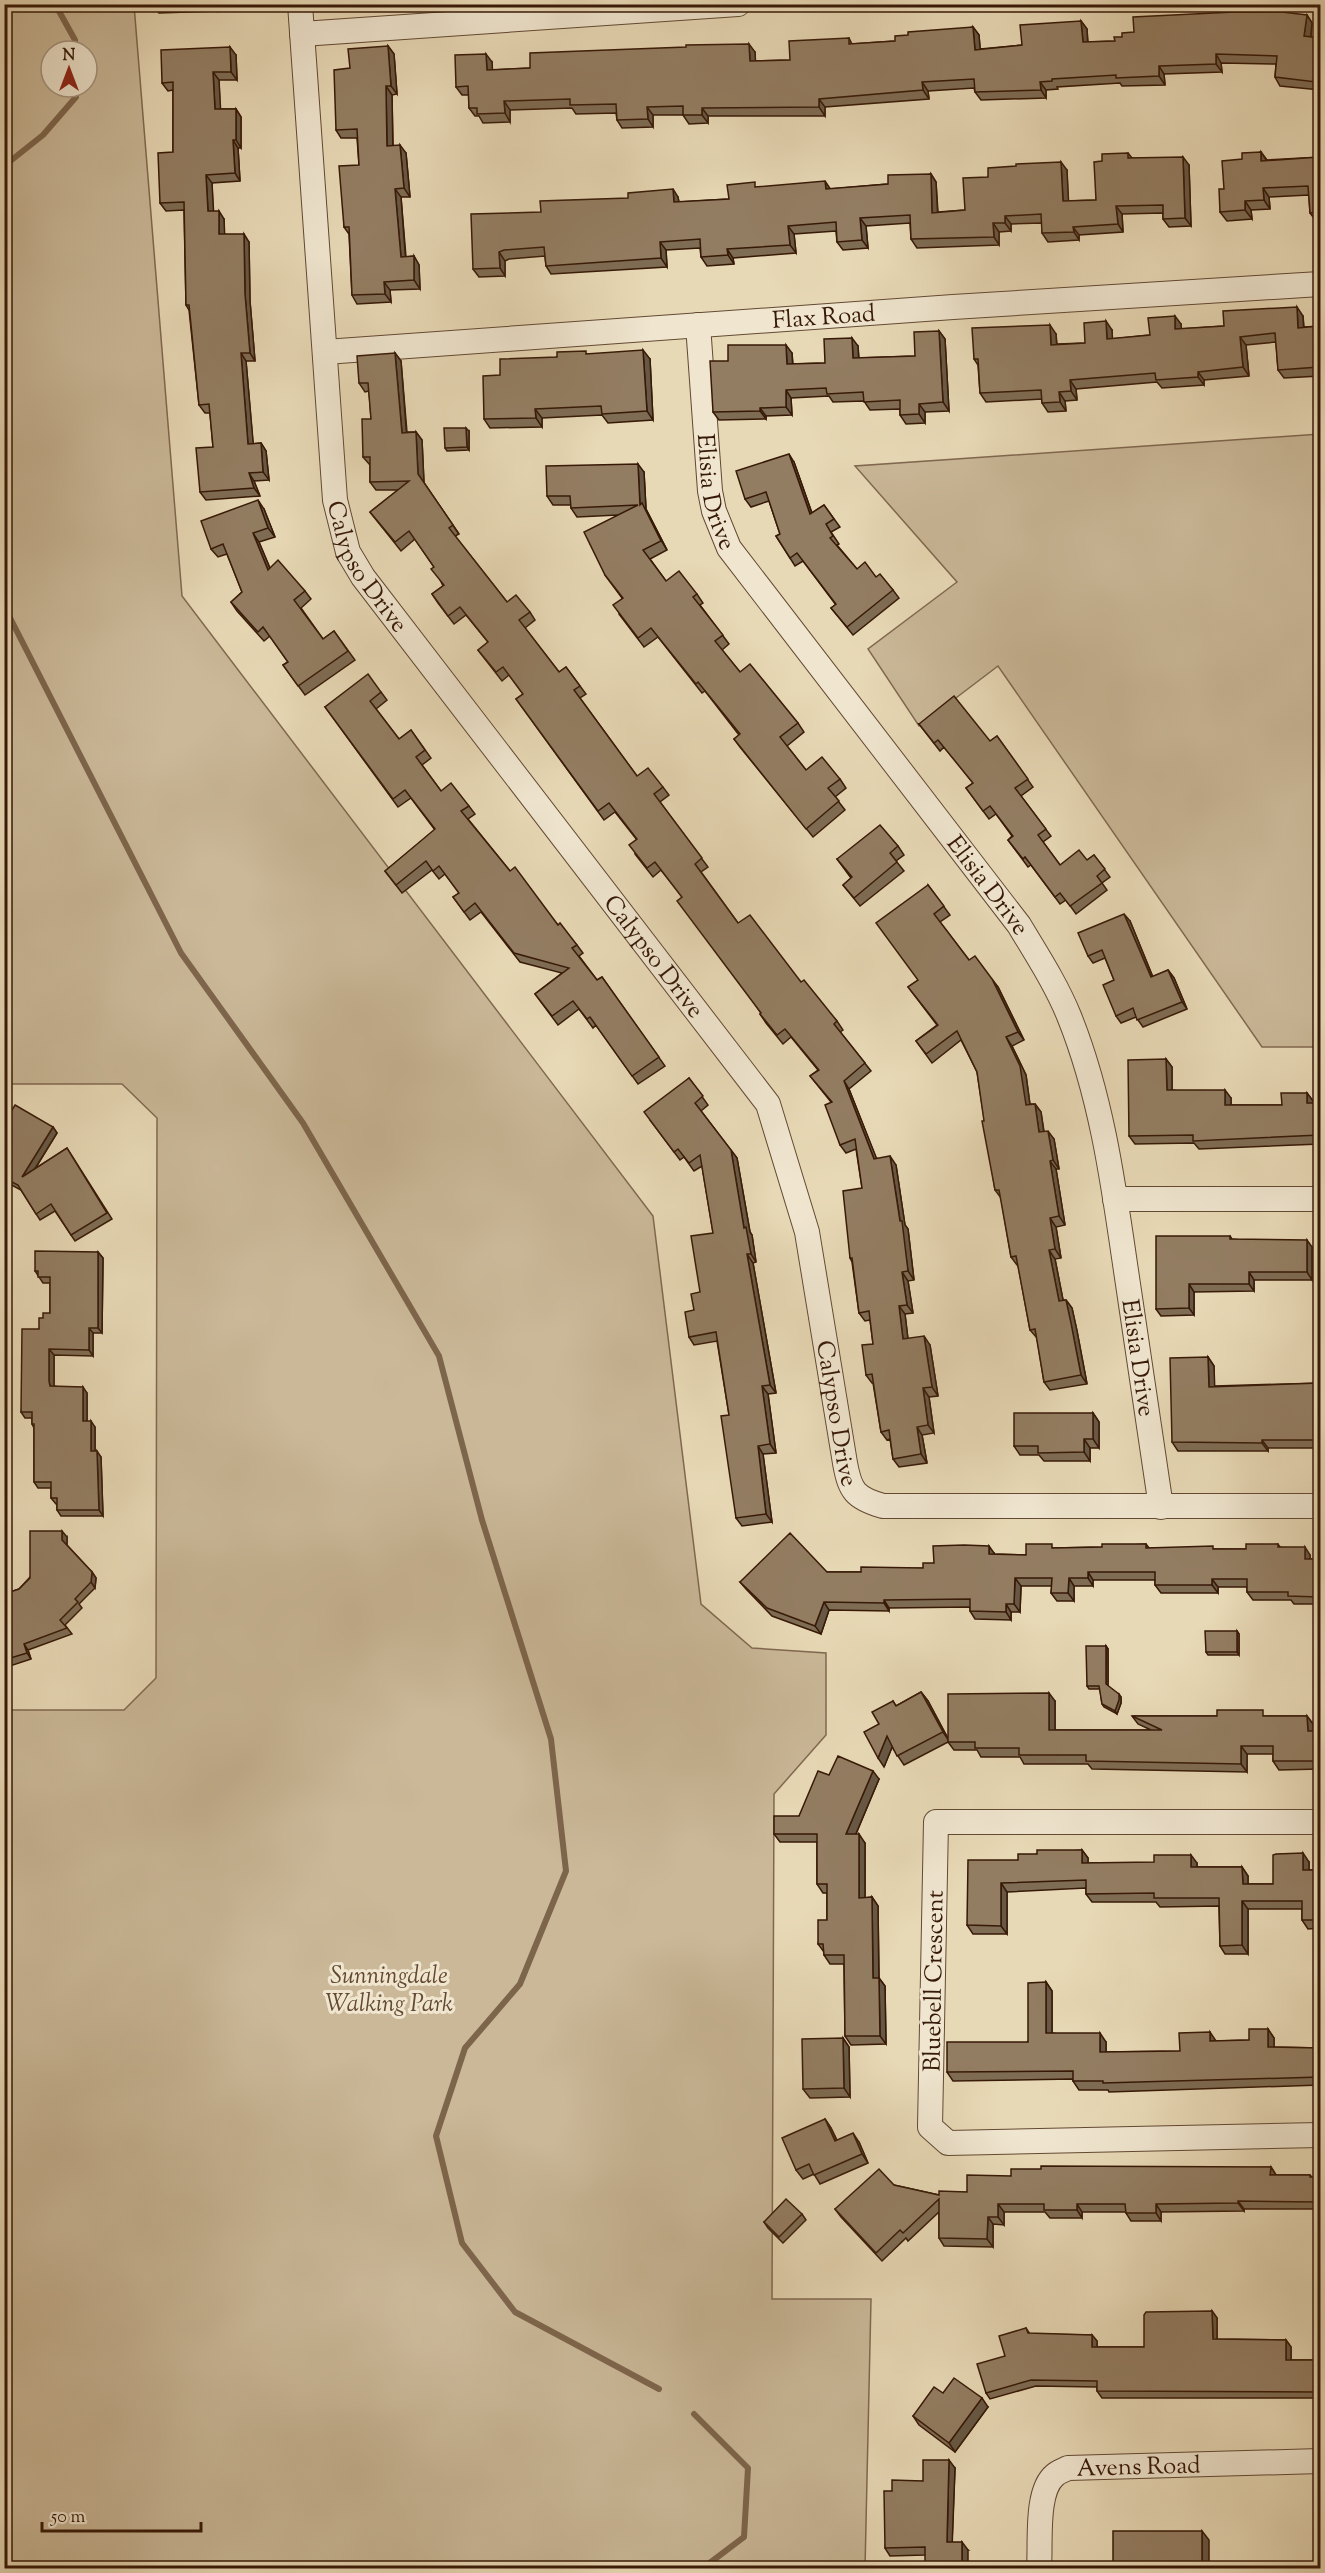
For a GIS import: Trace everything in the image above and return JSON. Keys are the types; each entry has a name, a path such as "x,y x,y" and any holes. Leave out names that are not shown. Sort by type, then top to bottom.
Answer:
{"street":[{"name":"Calypso Drive","path":"300,4 335,500 348,552 363,577 768,1104 807,1232 846,1470 853,1491 865,1501 883,1506 1320,1506"},
{"path":"302,34 738,4"},
{"name":"Flax Road","path":"326,352 1320,284"},
{"name":"Elisia Drive","path":"698,325 710,491 720,530 729,548 1019,925 1059,995 1081,1049 1101,1120 1115,1199 1161,1507"},
{"path":"1115,1199 1320,1198"},
{"name":"Bluebell Crescent","path":"1320,1822 936,1822 930,2127 948,2143 1320,2135"},
{"name":"Avens Road","path":"1039,2568 1042,2504 1046,2488 1054,2475 1068,2468 1320,2461"}],"green space":[{"name":"Sunningdale Walking Park","path":"5,5 134,5 182,596 653,1216 701,1604 752,1648 826,1653 826,1735 774,1794 772,2299 871,2299 865,2568 5,2568 5,1718 8,1710 124,1710 156,1678 157,1118 122,1084 5,1084"},
{"path":"1320,434 1320,1047 1262,1047 998,666 919,726 868,649 957,582 855,466"}],"building":[{"path":"1282,12 1307,15 1304,36 1320,38 1320,79 1317,78 1316,82 1275,77 1277,56 1216,54 1216,64 1159,66 1159,76 1116,78 1116,75 1052,79 1052,81 1040,82 1041,90 975,92 974,79 922,82 923,90 819,99 819,107 702,108 702,115 683,115 683,106 647,107 648,119 617,120 616,104 570,105 570,99 504,101 505,113 477,114 477,108 469,108 468,86 456,87 455,55 486,54 487,70 530,68 530,53 749,44 750,61 790,60 789,41 849,38 849,44 895,41 895,36 908,35 908,32 973,27 975,50 1022,45 1020,25 1081,21 1083,42 1115,41 1114,37 1122,37 1122,33 1134,32 1133,17"},
{"path":"388,46 391,86 386,86 387,146 400,145 404,188 395,189 401,257 414,256 414,280 384,282 385,294 352,295 349,227 344,227 339,166 359,165 357,129 336,130 334,70 350,68 348,49"},
{"path":"230,47 231,72 213,72 215,109 236,109 236,140 233,140 235,173 206,175 208,211 219,211 219,234 244,234 245,294 250,353 241,353 248,444 261,443 263,472 249,473 254,488 200,492 196,448 213,447 209,404 199,405 189,305 186,305 184,202 160,203 158,153 173,152 173,82 162,83 161,50"},
{"path":"1261,152 1261,161 1320,157 1320,212 1310,213 1308,186 1263,188 1264,200 1245,201 1245,210 1220,212 1219,189 1224,189 1222,161 1242,159 1242,153"},
{"path":"1128,153 1128,158 1183,157 1185,218 1163,219 1163,205 1116,206 1118,224 1073,227 1074,232 1042,233 1041,214 1005,216 1005,223 993,223 994,237 911,239 910,215 860,218 862,240 837,242 836,222 788,226 790,245 727,249 728,255 701,257 700,239 660,242 661,258 546,266 544,247 504,250 499,252 500,268 473,269 471,214 541,212 540,201 628,198 628,193 673,189 674,202 729,199 727,185 755,182 755,187 825,181 826,189 888,184 888,175 931,174 932,213 965,210 963,178 988,177 988,168 1061,162 1063,201 1096,200 1094,162 1102,161 1102,154"},
{"path":"1297,307 1298,328 1320,326 1319,367 1278,370 1275,333 1240,337 1243,367 1198,372 1198,377 1156,380 1155,373 1070,380 1071,391 1059,392 1060,402 1042,403 1041,390 980,393 978,359 974,359 972,328 1050,325 1051,345 1085,343 1084,323 1106,321 1107,339 1150,335 1148,318 1175,316 1175,329 1224,326 1223,311"},
{"path":"939,331 943,402 919,404 919,414 900,415 900,400 864,402 863,392 827,394 826,388 786,390 786,407 760,408 760,411 713,412 710,361 728,361 728,345 786,345 787,364 825,363 824,339 852,338 853,358 915,356 914,332"},
{"path":"643,350 647,411 602,414 601,406 535,409 536,418 484,419 483,376 500,375 500,359 557,357 557,352 586,351 586,354"},
{"path":"395,353 402,433 416,432 418,474 453,525 449,528 507,602 516,595 530,612 519,620 559,672 566,667 580,686 574,690 637,776 648,768 663,787 654,794 702,858 695,864 738,923 750,915 801,982 804,980 837,1021 834,1024 865,1063 844,1081 874,1159 890,1156 900,1221 902,1221 908,1271 902,1272 907,1305 899,1306 903,1339 924,1336 932,1387 923,1388 928,1425 917,1427 921,1454 893,1459 889,1430 881,1432 872,1374 866,1375 862,1345 873,1344 869,1311 859,1313 843,1191 862,1188 855,1139 840,1145 825,1105 832,1102 810,1076 819,1070 785,1029 777,1035 760,1014 677,901 682,897 655,862 647,868 629,845 637,839 609,803 598,811 516,699 523,694 503,667 496,672 478,650 488,642 460,607 448,616 432,594 444,585 431,569 434,567 409,531 395,542 370,512 409,481 370,482 370,457 363,457 362,419 371,419 368,383 359,383 357,356"},
{"path":"444,428 466,428 467,447 445,448"},
{"path":"789,454 810,514 824,505 834,519 826,524 833,536 830,538 857,569 865,562 876,577 880,574 893,590 847,627 831,608 836,604 797,553 790,558 776,536 780,534 766,492 745,499 736,471"},
{"path":"638,464 640,505 642,503 661,541 643,550 666,581 679,571 697,594 693,597 723,635 715,641 740,672 750,664 798,723 780,737 806,770 822,757 840,779 828,788 839,801 806,829 734,739 740,734 698,682 696,684 651,628 638,638 613,605 623,598 605,575 584,532 638,505 571,508 570,496 547,496 546,466"},
{"path":"258,500 268,528 253,533 268,570 278,560 305,591 294,600 323,639 334,631 348,651 298,686 283,665 288,662 263,627 258,632 231,602 242,592 223,544 211,549 201,521"},
{"path":"368,674 381,692 370,701 399,739 411,730 425,750 416,757 441,791 451,783 469,806 461,811 510,871 515,867 558,925 560,923 577,945 572,948 597,980 602,977 659,1057 632,1076 590,1017 587,1019 573,1001 552,1016 535,994 569,968 514,953 475,903 464,912 453,897 459,893 439,866 433,871 426,861 396,885 385,871 435,829 405,790 393,799 325,707"},
{"path":"954,696 990,741 997,736 1028,779 1015,788 1046,829 1038,835 1060,865 1079,850 1087,860 1094,855 1105,869 1097,876 1102,883 1070,906 1060,893 1055,897 1025,857 1023,859 1008,840 1013,836 990,806 983,811 966,788 973,783 938,740 934,743 919,724"},
{"path":"880,825 898,846 890,853 897,862 854,898 843,885 852,877 837,859"},
{"path":"928,885 944,906 934,914 969,960 975,956 992,979 1018,1032 1006,1037 1020,1066 1026,1105 1035,1104 1039,1132 1048,1131 1053,1160 1050,1161 1059,1216 1050,1218 1055,1249 1049,1250 1059,1301 1066,1300 1081,1375 1044,1382 1035,1329 1030,1330 1016,1256 1011,1257 999,1190 995,1190 982,1121 984,1121 977,1072 957,1031 926,1054 916,1041 938,1025 908,987 918,980 876,923"},
{"path":"1124,914 1151,977 1168,970 1182,1002 1137,1020 1133,1008 1116,1016 1103,985 1114,980 1102,950 1088,956 1078,933"},
{"path":"1166,1059 1167,1090 1225,1090 1225,1105 1282,1105 1281,1093 1307,1093 1307,1103 1320,1103 1320,1135 1193,1141 1193,1135 1129,1136 1128,1060"},
{"path":"689,1078 703,1096 695,1103 731,1150 744,1228 746,1227 751,1254 747,1254 770,1385 762,1386 770,1444 758,1446 766,1514 736,1518 721,1416 729,1415 716,1332 689,1337 685,1312 694,1310 691,1294 700,1292 691,1236 713,1233 700,1155 689,1163 678,1149 674,1152 644,1112"},
{"path":"15,1105 53,1127 22,1177 67,1148 107,1213 71,1235 51,1204 36,1214 18,1185 4,1178 4,1123"},
{"path":"1156,1236 1230,1236 1230,1239 1307,1240 1307,1272 1249,1272 1249,1284 1189,1284 1189,1308 1156,1309"},
{"path":"35,1251 98,1252 98,1328 89,1328 89,1350 49,1349 49,1381 50,1386 83,1387 83,1421 91,1421 91,1451 97,1451 99,1510 57,1510 57,1498 51,1498 51,1482 34,1482 32,1412 21,1412 22,1329 39,1329 39,1318 43,1318 43,1313 50,1313 50,1277 38,1277 38,1271 35,1271"},
{"path":"1208,1357 1209,1387 1320,1383 1320,1440 1262,1440 1262,1443 1172,1442 1170,1358"},
{"path":"1014,1413 1093,1413 1093,1439 1084,1439 1084,1452 1038,1453 1038,1446 1014,1446"},
{"path":"30,1531 62,1531 62,1540 92,1572 91,1582 75,1599 78,1602 60,1620 67,1628 24,1644 27,1653 4,1660 4,1594 19,1589 30,1578"},
{"path":"790,1533 827,1572 861,1572 861,1567 923,1568 923,1563 934,1563 933,1546 989,1546 989,1554 1026,1555 1026,1544 1052,1544 1052,1548 1102,1547 1102,1544 1146,1544 1146,1548 1213,1546 1213,1549 1246,1549 1246,1544 1305,1547 1305,1559 1320,1559 1320,1597 1288,1596 1288,1592 1247,1592 1247,1579 1212,1579 1212,1585 1155,1585 1155,1572 1088,1572 1088,1578 1069,1578 1068,1593 1051,1593 1052,1578 1015,1578 1014,1604 1006,1604 1006,1612 970,1611 970,1599 884,1600 884,1603 824,1602 815,1626 767,1608 740,1582"},
{"path":"1205,1631 1237,1631 1237,1652 1206,1652"},
{"path":"1086,1646 1106,1646 1106,1684 1119,1694 1115,1711 1102,1704 1099,1686 1087,1686"},
{"path":"921,1692 943,1732 897,1756 887,1736 878,1758 864,1732 879,1724 872,1712 893,1701 896,1706"},
{"path":"1049,1693 1049,1730 1162,1730 1132,1716 1217,1716 1217,1710 1263,1710 1263,1716 1307,1716 1308,1731 1320,1731 1320,1761 1273,1761 1273,1746 1241,1746 1241,1764 1086,1761 1086,1755 1019,1755 1019,1748 975,1748 975,1742 948,1742 948,1694"},
{"path":"838,1756 873,1771 846,1834 859,1834 859,1898 872,1897 873,1978 879,1978 880,2036 845,2036 844,1955 824,1955 823,1944 818,1944 818,1920 827,1920 827,1884 817,1884 817,1834 774,1834 774,1816 799,1816 818,1771 829,1775"},
{"path":"1037,1850 1082,1850 1082,1863 1154,1862 1154,1855 1191,1855 1191,1867 1242,1867 1243,1884 1273,1884 1273,1855 1303,1853 1303,1870 1320,1870 1320,1920 1302,1920 1302,1901 1242,1901 1242,1945 1220,1946 1219,1898 1154,1898 1154,1893 1086,1894 1086,1880 1001,1883 1001,1926 967,1925 968,1860 1018,1860 1018,1854 1037,1854"},
{"path":"1046,1982 1046,2033 1100,2033 1100,2052 1180,2051 1179,2033 1210,2032 1210,2041 1249,2040 1249,2029 1268,2029 1268,2047 1320,2048 1320,2077 1103,2083 1103,2081 1073,2081 1073,2071 947,2072 947,2042 1028,2042 1028,1983"},
{"path":"843,2038 844,2088 803,2089 802,2039"},
{"path":"825,2119 835,2141 853,2133 862,2154 814,2175 809,2164 796,2170 782,2138"},
{"path":"1041,2166 1271,2167 1270,2175 1320,2177 1320,2202 1238,2201 1238,2203 1156,2204 1156,2213 1126,2213 1125,2204 1077,2204 1077,2210 1044,2210 1044,2204 998,2204 998,2217 988,2217 987,2239 939,2238 939,2199 903,2233 900,2230 876,2253 835,2209 879,2169 894,2185 939,2195 939,2191 967,2192 967,2175 1011,2176 1011,2169 1041,2169"},
{"path":"786,2199 802,2214 779,2237 764,2222"},
{"path":"1212,2311 1213,2339 1286,2340 1286,2360 1320,2360 1320,2392 1097,2391 1097,2381 1031,2380 986,2393 977,2364 1005,2356 999,2336 1026,2328 1028,2333 1092,2335 1092,2347 1144,2347 1144,2315 1146,2312"},
{"path":"954,2378 982,2398 949,2443 913,2416 934,2387 943,2393"},
{"path":"923,2460 949,2460 947,2542 962,2542 962,2568 925,2568 925,2547 885,2548 884,2491 892,2491 892,2480 923,2481"},
{"path":"1113,2531 1202,2531 1202,2568 1113,2568"}],"waterway":[{"path":"55,4 74,39"},
{"path":"4,166 43,135 74,99"},
{"path":"4,606 181,953 303,1123 439,1356 482,1520 551,1739 566,1871 520,1984 465,2048 436,2136 462,2243 515,2312 659,2389"},
{"path":"694,2414 748,2468 744,2537 703,2568"}]}
